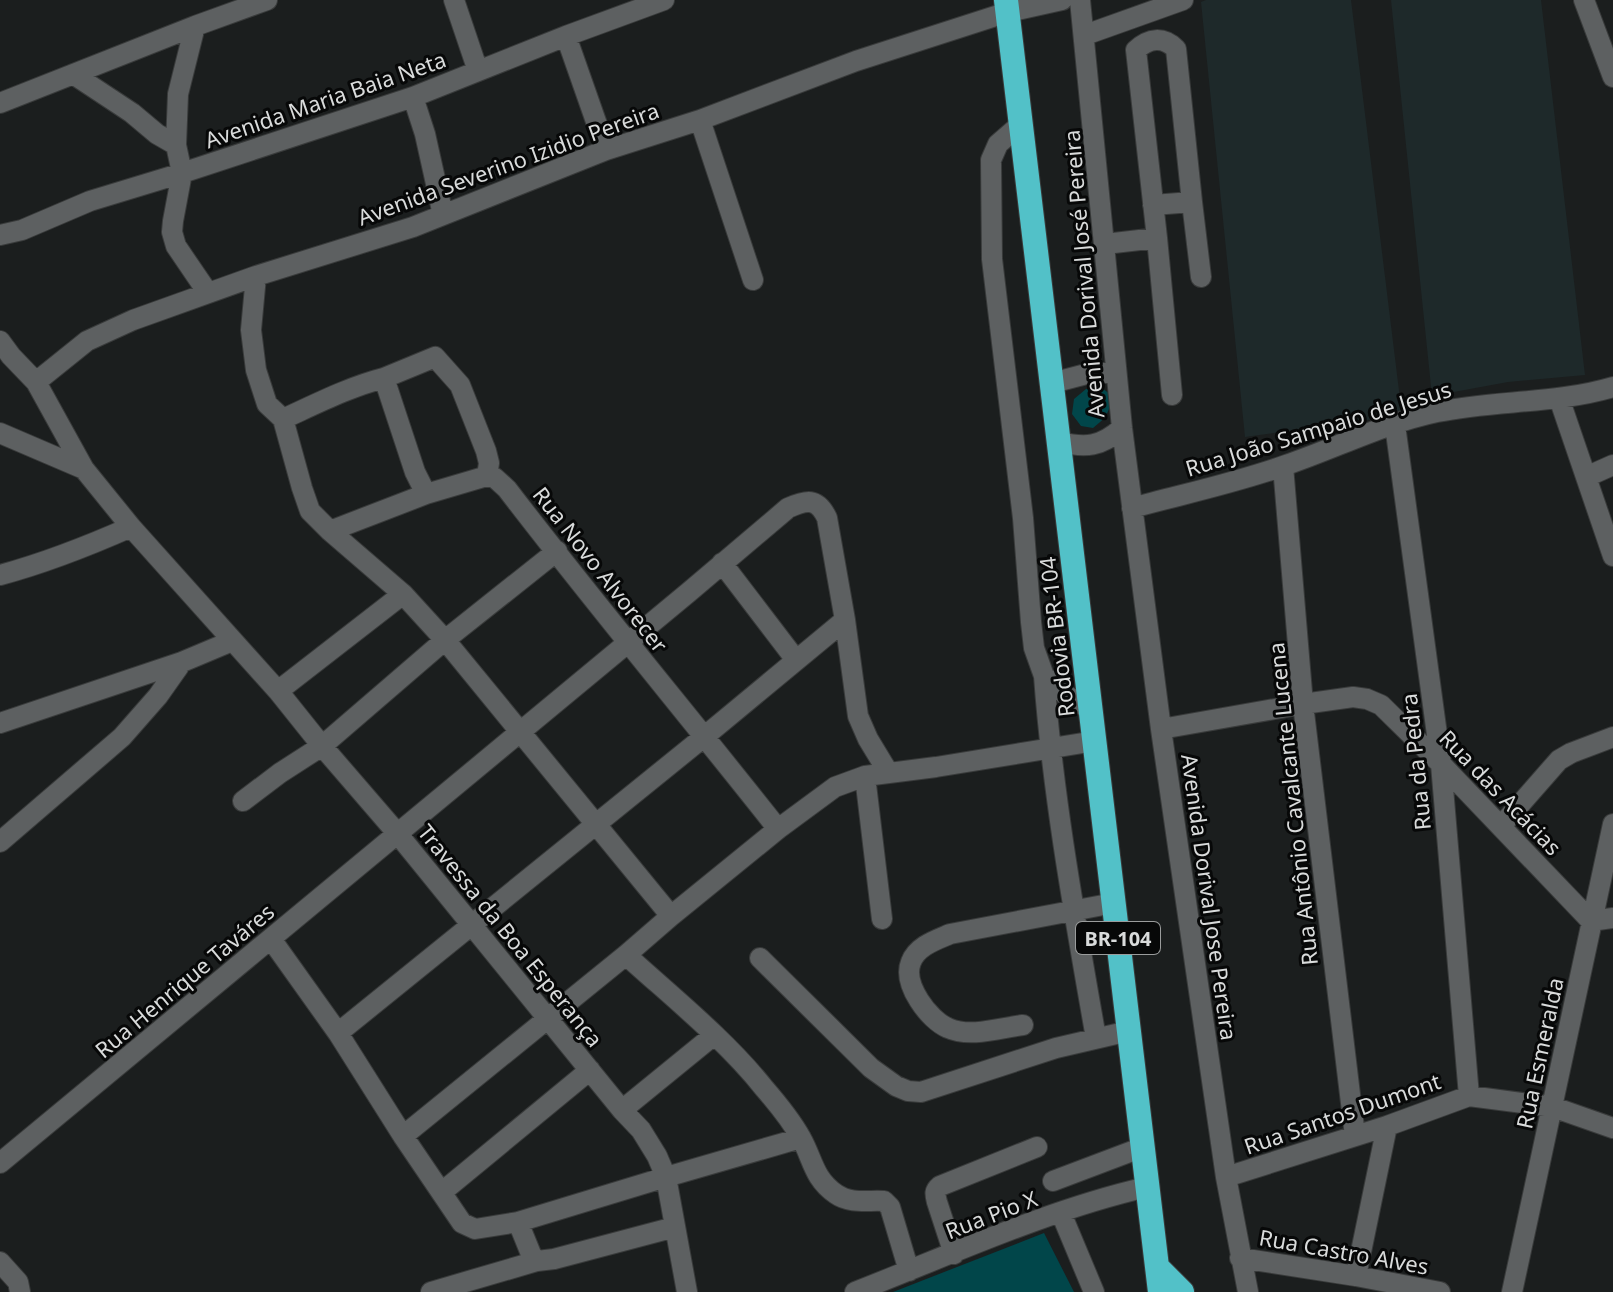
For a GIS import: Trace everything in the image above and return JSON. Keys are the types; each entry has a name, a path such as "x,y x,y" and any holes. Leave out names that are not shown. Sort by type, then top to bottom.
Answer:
{"highway":[{"name":"Rodovia BR-104","path":"1007,6 1160,1292"},
{"path":"1157,1267 1182,1292"}],"street":[{"path":"0,103 267,0"},
{"path":"454,0 478,71"},
{"name":"Avenida Maria Baia Neta","path":"0,235 22,230 90,201 413,97 664,0"},
{"name":"Avenida Severino Izidio Pereira","path":"36,382 87,341 133,320 256,276 413,227 606,150 700,120 1007,6 1062,0"},
{"name":"Avenida Dorival José Pereira","path":"1080,0 1132,508"},
{"path":"1085,35 1183,0"},
{"path":"1584,0 1613,77"},
{"path":"195,26 178,94 176,145 182,173 172,232 176,246 208,293"},
{"path":"566,36 606,150"},
{"path":"1172,395 1136,50 1149,40 1169,42 1176,49 1201,277"},
{"path":"73,74 176,145"},
{"path":"413,97 425,134 443,215"},
{"path":"700,120 753,280"},
{"path":"1021,124 998,144 991,160 992,259 1023,518 1032,635 1044,676 1050,748 1096,1038"},
{"path":"1153,205 1192,202"},
{"path":"1105,244 1157,238"},
{"path":"256,276 251,330 256,370 267,404 283,419 310,511 403,594 445,640 671,916"},
{"name":"Travessa da Boa Esperança","path":"4,353 36,382 84,469 131,527 278,691 641,1130 666,1177 687,1292"},
{"path":"283,419 357,385 384,378 435,357 460,385 486,451 489,463 487,476 426,494 330,531"},
{"path":"1052,383 1090,373 1116,373"},
{"path":"384,378 415,472 426,494"},
{"name":"Rua João Sampaio de Jesus","path":"1132,508 1283,466 1435,412 1586,395 1613,387"},
{"path":"1559,398 1612,546"},
{"name":"Rua da Pedra","path":"1395,425 1441,764 1469,1096"},
{"path":"1059,442 1092,445 1108,440 1122,428"},
{"path":"0,433 84,469"},
{"path":"1586,477 1613,465"},
{"name":"Rua Antônio Cavalcante Lucena","path":"1283,466 1303,704 1355,1136"},
{"name":"Rua Novo Alvorecer","path":"487,476 495,478 507,489 778,829"},
{"name":"Rua Henrique Taváres","path":"0,1163 788,508 810,501 822,508 827,518 845,620"},
{"name":"Avenida Dorival Jose Pereira","path":"1132,508 1226,1177 1248,1292"},
{"path":"0,575 78,550 131,527"},
{"path":"243,801 322,746 445,640 557,551"},
{"path":"722,563 796,660"},
{"path":"278,691 403,594"},
{"path":"338,1033 845,620"},
{"path":"845,620 858,716 888,772"},
{"path":"0,723 182,662 232,641"},
{"path":"0,842 122,737 158,696 182,662"},
{"path":"1044,676 1067,696 1091,710"},
{"name":"Rua das Acácias","path":"1161,729 1353,697 1381,705 1591,921"},
{"path":"1501,826 1559,760 1613,737"},
{"path":"403,1136 778,829 835,787 865,776 1095,741"},
{"path":"865,776 882,919"},
{"name":"Rua Esmeralda","path":"1512,1292 1613,824"},
{"path":"1023,1025 963,1032 949,1028 934,1019 920,1001 911,985 911,962 928,943 950,934 1114,903"},
{"path":"1591,921 1613,918"},
{"path":"271,939 338,1033 403,1136 467,1227 483,1229 518,1222 801,1138"},
{"path":"626,955 714,1035 761,1084 801,1138 812,1167 826,1185 850,1201 884,1201 890,1207 909,1271"},
{"path":"760,958 871,1068 908,1091 921,1092 941,1087 1056,1048 1129,1031"},
{"path":"622,1110 714,1035"},
{"path":"442,1192 590,1070"},
{"name":"Rua Santos Dumont","path":"1226,1177 1387,1126 1469,1096 1553,1107 1613,1128"},
{"path":"1356,1276 1387,1126"},
{"path":"954,1254 936,1190 1037,1147"},
{"path":"1053,1181 1143,1147"},
{"name":"Rua Pio X","path":"866,1290 1061,1213 1147,1187"},
{"path":"1061,1213 1094,1292"},
{"path":"518,1222 533,1259 537,1261"},
{"path":"431,1292 537,1261 675,1227"},
{"name":"Rua Castro Alves","path":"1240,1258 1440,1292"},
{"path":"0,1262 18,1282 20,1292"}],"shaded area":[{"path":"1351,0 1402,415 1245,437 1201,2"},
{"path":"1391,0 1541,0 1585,375 1508,382 1432,396"},
{"path":"1102,388 1111,395 1107,414 1093,428 1081,426 1072,414 1074,399 1086,389"},
{"path":"1044,1233 1074,1292 893,1292"}]}
